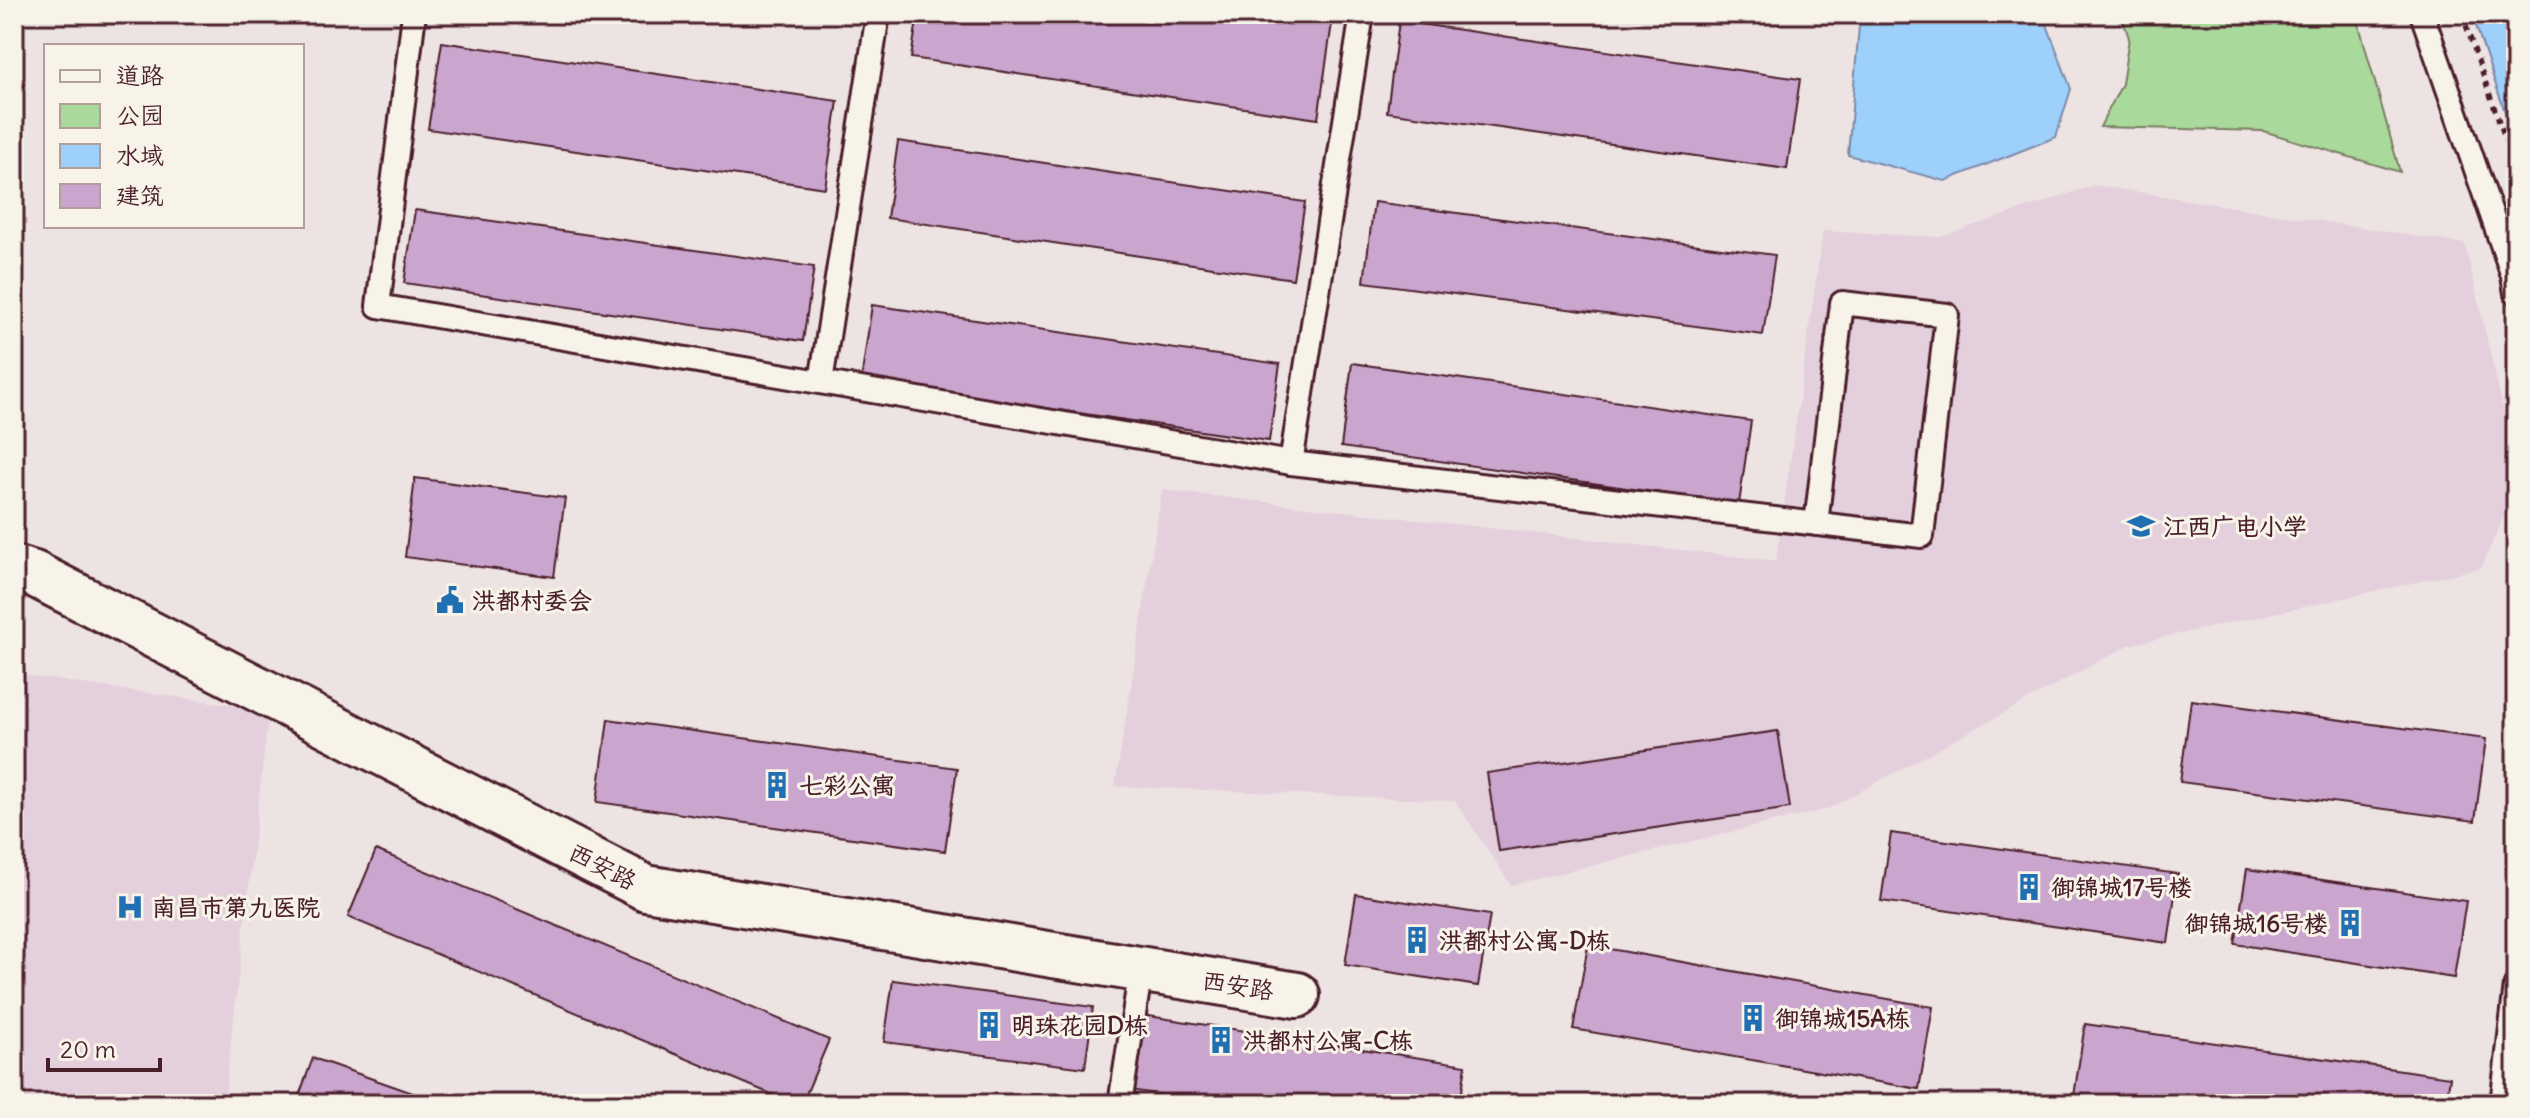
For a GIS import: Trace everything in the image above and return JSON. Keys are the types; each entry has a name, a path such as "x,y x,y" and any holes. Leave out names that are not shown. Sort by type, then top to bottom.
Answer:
{"street":[{"name":"西安路","path":"14,568 34,574 646,888 1297,995"}],"lane":[{"path":"414,14 378,306 1291,463 1816,524 1922,536 1947,315 1842,303 1816,524"},
{"path":"821,382 878,14"},
{"path":"1291,463 1362,14"},
{"path":"2422,14 2513,276 2516,293"},
{"path":"1120,1104 1141,969"},
{"path":"2502,1104 2516,985"}],"path":[{"path":"2462,14 2516,170"}],"shaded area":[{"name":"江西广电小学","path":"2094,185 2465,244 2516,464 2516,490 2481,568 2129,645 1828,809 1511,885 1455,801 1115,786 1162,490 1776,561 1823,231 1940,237"},
{"name":"南昌市第九医院","path":"14,674 269,710 224,1104 14,1104"}],"green space":[{"path":"2121,14 2356,14 2400,172 2263,131 2100,127 2122,84 2129,38"}],"water":[{"path":"1860,14 2043,14 2071,89 2056,137 1945,181 1848,155"},
{"path":"2472,14 2516,14 2516,145"}],"building":[{"path":"918,14 1272,14 1332,23 1318,119 911,58"},
{"path":"1399,21 1800,79 1787,169 1387,112"},
{"path":"442,42 838,101 825,188 428,129"},
{"path":"898,141 1305,202 1293,279 887,218"},
{"path":"1374,202 1775,255 1763,335 1364,282"},
{"path":"415,210 814,267 803,341 404,283"},
{"path":"872,305 1280,364 1269,441 861,381"},
{"path":"1352,363 1751,421 1739,504 1341,447"},
{"path":"415,478 565,498 554,577 405,557"},
{"path":"2191,700 2486,739 2475,821 2180,782"},
{"name":"七彩公寓","path":"608,719 957,768 945,851 597,802"},
{"path":"1778,731 1790,808 1499,851 1487,773"},
{"name":"御锦城17号楼","path":"1891,833 2178,874 2168,943 1881,901"},
{"path":"376,850 829,1040 802,1104 795,1104 348,917"},
{"name":"御锦城16号楼","path":"2247,869 2466,901 2454,978 2235,944"},
{"name":"洪都村公寓-D栋","path":"1356,894 1490,915 1478,986 1345,965"},
{"name":"御锦城15A栋","path":"1588,945 1933,1007 1919,1089 1573,1029"},
{"name":"明珠花园D栋","path":"893,980 1093,1007 1085,1068 884,1042"},
{"name":"洪都村公寓-C栋","path":"1142,1015 1466,1065 1460,1104 1220,1104 1130,1090"},
{"path":"2085,1024 2450,1077 2446,1104 2128,1104 2074,1096"},
{"path":"313,1058 444,1104 296,1104"}],"place":[{"name":"江西广电小学","path":"2141,526"},
{"name":"洪都村委会","path":"450,600"},
{"name":"七彩公寓","path":"777,785"},
{"name":"御锦城17号楼","path":"2029,887"},
{"name":"南昌市第九医院","path":"130,907"},
{"name":"御锦城16号楼","path":"2350,923"},
{"name":"洪都村公寓-D栋","path":"1417,940"},
{"name":"御锦城15A栋","path":"1753,1018"},
{"name":"明珠花园D栋","path":"989,1025"},
{"name":"洪都村公寓-C栋","path":"1221,1040"}]}
